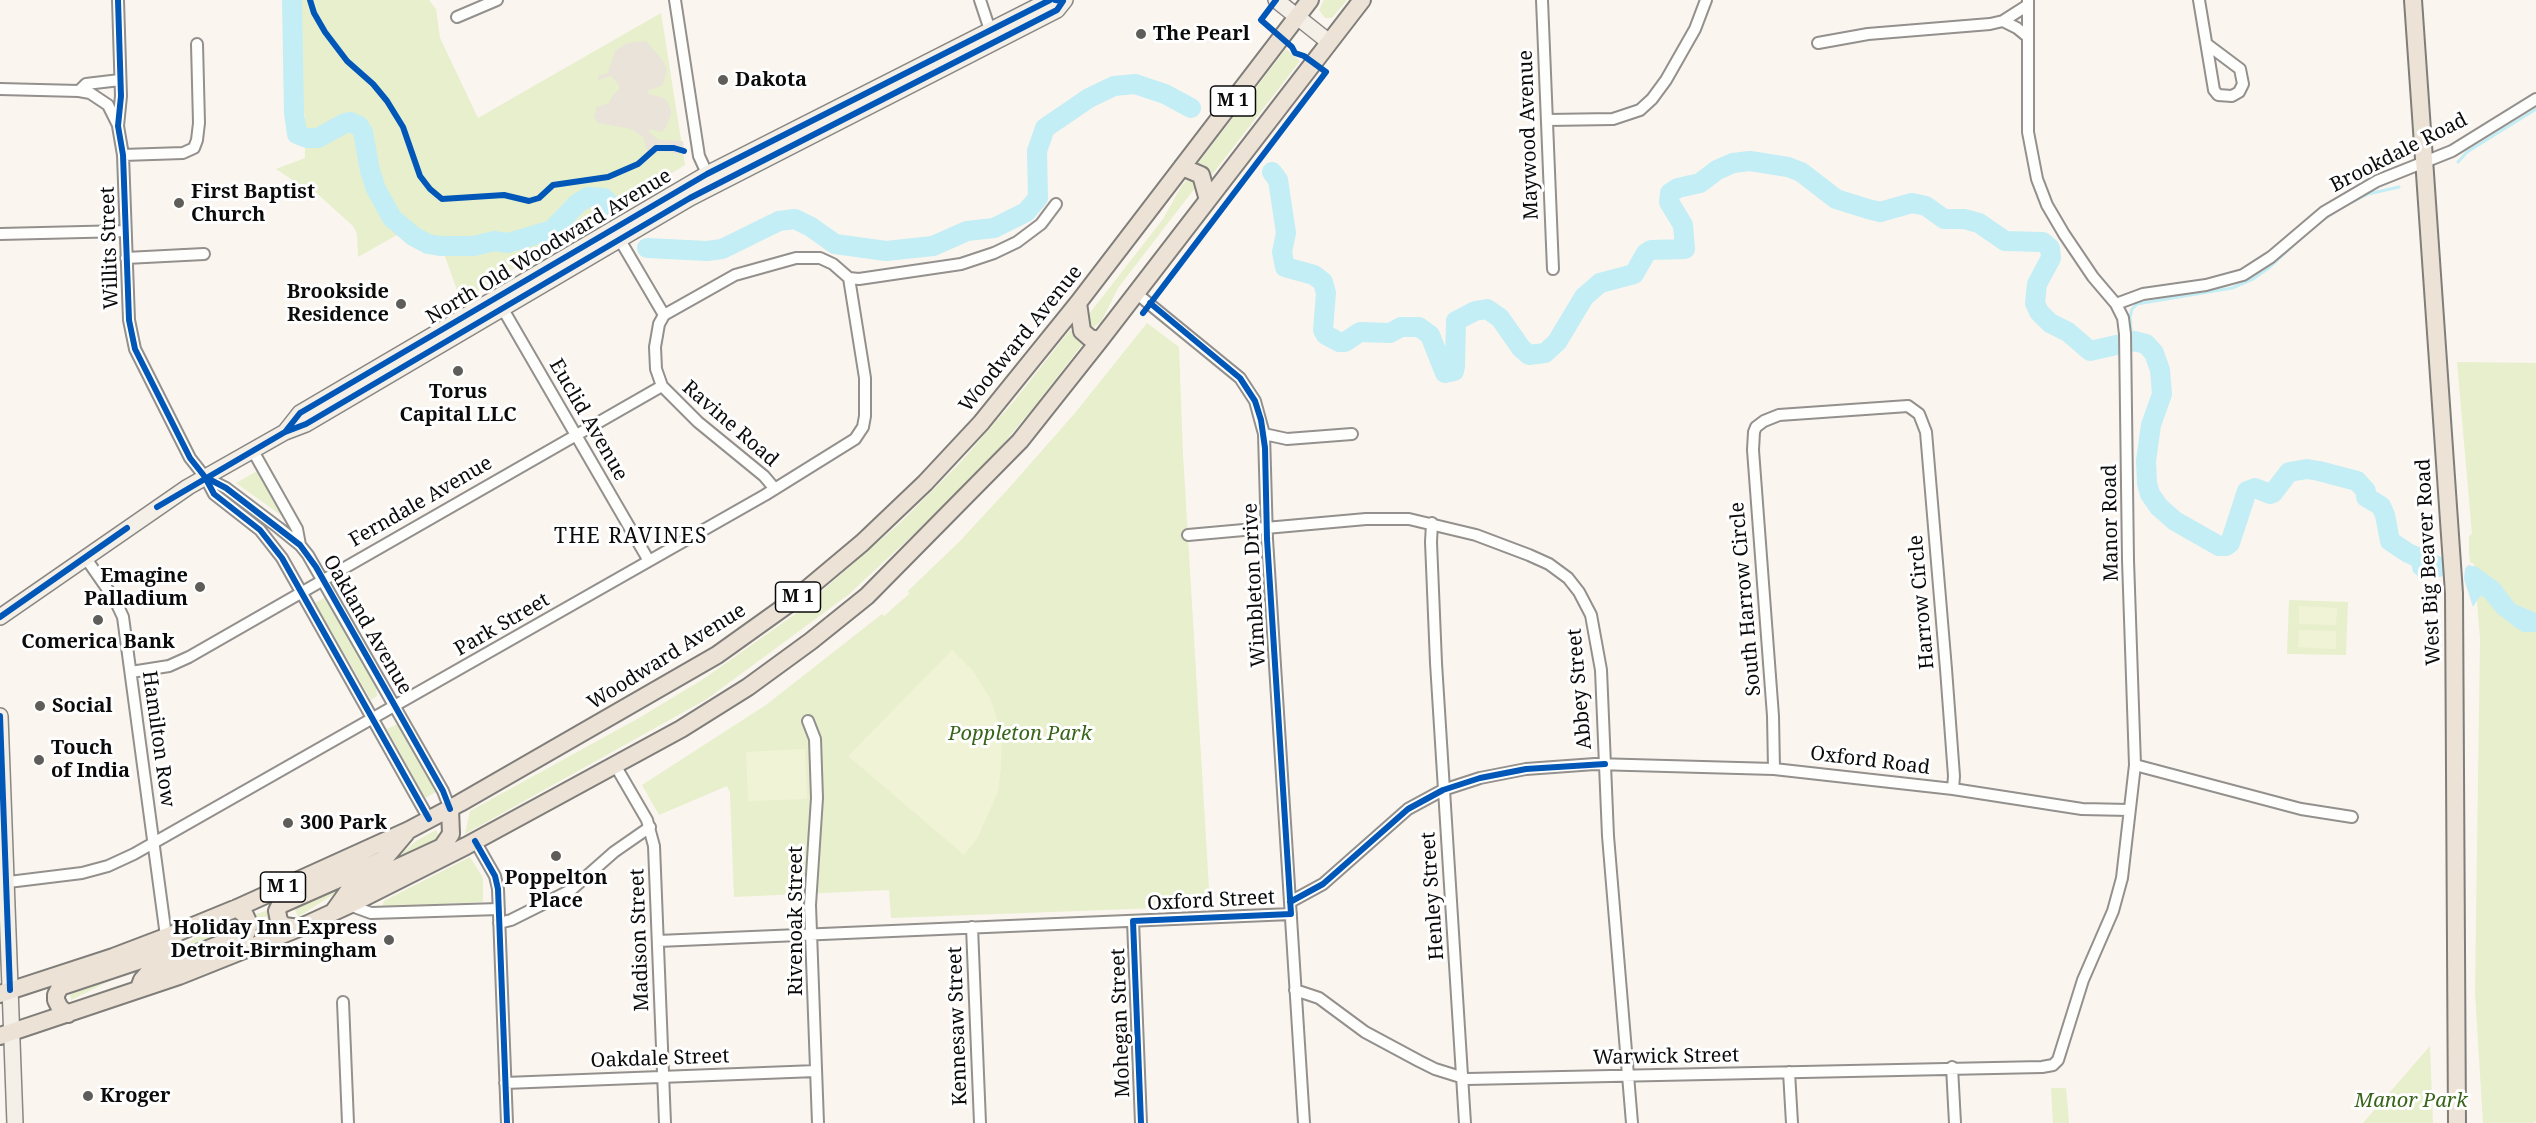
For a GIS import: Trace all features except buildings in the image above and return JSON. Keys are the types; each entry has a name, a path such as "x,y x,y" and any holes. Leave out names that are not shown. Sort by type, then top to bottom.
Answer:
{"main road":[{"name":"Woodward Avenue","path":"5,992 113,957 237,908 409,830 450,809 717,655 794,600 862,543 926,483 981,423 1078,303 1310,0"},
{"name":"M 1","path":"6,1034 179,976 299,928 475,841 681,729 748,687 867,596 1020,441 1362,0"},
{"name":"West Big Beaver Road","path":"2413,0 2454,593 2457,1123"},
{"path":"1182,167 1201,175 1208,200"},
{"path":"1078,303 1082,331 1085,335 1100,340"},
{"path":"341,908 349,890 442,847 451,834 450,809"},
{"path":"299,928 284,926 279,921 277,911 280,905 384,859 409,830"},
{"path":"140,988 148,972 246,934 249,924 237,908"},
{"path":"68,1014 60,1008 56,1000 60,987 159,954 170,944 171,934"}],"street":[{"name":"Willits Street","path":"118,0 120,80 118,126 123,155 129,320 135,349 190,458 205,477"},
{"path":"457,17 497,0"},
{"path":"675,0 699,156 710,180"},
{"path":"980,0 992,36"},
{"name":"North Old Woodward Avenue","path":"710,180 847,120 1058,0"},
{"path":"1276,0 1329,42"},
{"name":"Maywood Avenue","path":"1542,0 1554,269"},
{"path":"2199,0 2214,90 2218,95 2232,96 2239,92 2243,84 2240,69 2208,45"},
{"path":"1546,120 1613,119 1640,110 1652,99 1666,80 1695,29 1704,2"},
{"path":"1818,43 1868,34 1936,30 2003,21 2028,2"},
{"name":"Manor Road","path":"2028,2 2028,132 2037,179 2047,205 2064,234 2093,277 2116,304 2123,318 2126,351 2128,560 2135,765 2122,878 2113,911 2083,980 2058,1060"},
{"path":"2003,21 2028,37"},
{"name":"North Old Woodward Avenue","path":"0,617 157,507 205,477 285,432 306,424 500,302 616,234 840,105 992,36"},
{"path":"123,155 183,153 194,148 199,123 197,44"},
{"path":"79,91 86,84 120,80"},
{"path":"0,89 79,91 103,99 118,126"},
{"name":"Brookdale Road","path":"2116,304 2152,291 2206,285 2243,275 2271,257 2324,212 2377,181 2452,151 2536,99"},
{"path":"840,105 847,120"},
{"path":"662,386 656,369 655,347 659,324 664,315 727,279 752,269 796,258 812,257 827,260 849,278 872,278 961,264 978,260 1025,237 1041,224 1056,204"},
{"path":"0,234 125,231"},
{"path":"616,234 664,315"},
{"path":"126,258 204,254"},
{"name":"Park Street","path":"3,883 96,870 120,862 775,489 855,440 863,427 866,407 863,358 849,278"},
{"name":"Wimbleton Drive","path":"1137,293 1240,378 1255,401 1264,434 1267,528 1304,1123"},
{"name":"Euclid Avenue","path":"500,302 649,561"},
{"name":"Ravine Road","path":"662,386 698,422 764,477 775,489"},
{"name":"Ferndale Avenue","path":"131,672 177,663 662,386"},
{"name":"South Harrow Circle","path":"1774,769 1773,716 1753,450 1756,427 1771,418 1787,414 1900,405 1908,406 1919,414"},
{"name":"Harrow Circle","path":"1919,414 1926,432 1947,669 1953,789"},
{"path":"1264,434 1287,439 1352,434"},
{"name":"Oakland Avenue","path":"253,451 297,529 300,545"},
{"name":"Oakland Avenue","path":"205,477 225,488 300,545 395,706 443,791 450,809"},
{"name":"Oakland Avenue","path":"205,477 214,494 260,530 276,548 429,819"},
{"name":"Abbey Street","path":"1188,535 1387,518 1432,523 1476,535 1549,564 1568,578 1579,592 1591,615 1601,670 1605,764 1632,1123"},
{"name":"Henley Street","path":"1432,523 1432,583 1443,790 1466,1123"},
{"name":"Hamilton Row","path":"85,557 120,609 131,672 153,843 171,934"},
{"path":"0,716 6,1034 15,1123"},
{"name":"Rivenoak Street","path":"808,721 815,739 817,798 810,893 818,1123"},
{"name":"Oxford Road","path":"1605,764 1774,769 1953,789 2082,809 2129,810"},
{"name":"Oxford Street","path":"658,940 1133,921 1290,908 1323,884 1408,809 1443,790 1480,778 1526,769 1605,764"},
{"name":"Madison Street","path":"615,765 650,827 654,846 665,1123"},
{"path":"2135,765 2301,809 2352,817"},
{"path":"499,923 511,920 571,890 614,852 650,827"},
{"path":"475,841 496,880 507,1123"},
{"path":"341,908 371,913 499,909"},
{"name":"Mohegan Street","path":"1133,921 1141,1123"},
{"name":"Kennesaw Street","path":"972,927 980,1123"},
{"name":"Warwick Street","path":"1295,990 1319,998 1359,1028 1435,1069 1462,1077 1628,1076 2042,1066 2053,1065 2058,1060"},
{"path":"343,1002 348,1123"},
{"path":"1952,1067 1955,1123"},
{"name":"Oakdale Street","path":"505,1083 816,1071"},
{"path":"1789,1072 1792,1123"}],"green space":[{"path":"288,0 429,0 436,9 440,38 478,118 661,13 685,165 461,301 443,251 433,250 404,231 358,257 357,234 353,226 312,189 297,183 276,169 305,158 305,114 289,101 300,31"},
{"path":"1324,0 1347,0 1332,18 1325,18 1319,10"},
{"path":"1286,49 1300,61 1211,176 1205,165 1198,163"},
{"path":"1190,177 1196,180 1195,188 1118,288 1101,322 1094,327 1089,325 1089,314 1163,219 1182,185"},
{"name":"Poppleton Park","path":"1147,323 1179,347 1183,454 1210,906 891,918 889,890 734,897 730,792 727,786 659,815 642,785 766,705 882,614 884,616 909,594 908,591 960,541 1075,413"},
{"path":"1070,330 1084,342 997,451 944,506 848,595 707,699 465,834 470,811 639,718 705,678 798,612 901,522 957,466 1014,401"},
{"path":"2457,362 2536,363 2536,1121 2533,1123 2483,1123 2475,992 2480,639 2474,564 2470,562 2469,554 2469,536 2472,534"},
{"path":"259,470 285,517 285,518 236,483"},
{"path":"326,597 376,686 377,696 371,700 315,603"},
{"path":"2289,600 2348,602 2346,655 2287,654"},
{"path":"2299,606 2337,608 2336,625 2299,624"},
{"path":"2299,630 2336,631 2336,649 2298,647"},
{"path":"952,650 973,671 990,698 1002,733 998,792 977,839 964,855 848,756"},
{"path":"398,724 436,792 425,798 387,729"},
{"path":"805,749 807,799 748,801 746,752"},
{"path":"436,830 441,840 345,887 298,917 293,905 399,856 416,841"},
{"path":"470,857 483,878 483,902 382,907 384,901"},
{"path":"271,909 276,925 260,932 254,915"},
{"path":"233,923 238,934 116,978 71,1000 69,987 176,952 195,938"},
{"name":"Manor Park","path":"2430,1046 2433,1123 2363,1123"},
{"path":"2051,1088 2066,1088 2069,1123 2053,1123"}],"shaded area":[{"path":"646,41 667,69 663,85 648,91 648,94 664,98 671,109 665,129 661,132 651,129 648,132 659,140 683,141 684,151 680,154 662,151 649,156 643,137 631,129 598,123 594,117 597,107 609,103 619,90 619,85 611,76 598,80 598,76 608,73 615,51 627,43"}],"water":[{"path":"2408,549 2428,553 2436,558 2439,562 2439,570 2433,578 2418,576 2413,572"},
{"path":"2468,565 2477,567 2499,583 2515,604 2536,613 2536,632 2523,632 2515,627 2497,613 2484,597 2480,596 2473,607 2464,579"}],"waterway":[{"path":"292,0 294,113 297,134 307,138 318,138 345,123 350,122 359,126 363,132 370,171 376,189 392,218 413,236 428,244 440,246 474,246 494,241 508,243 552,230 578,203 588,197 604,198 613,207"},
{"path":"647,248 707,251 722,249 779,221 795,219 835,244 886,251 933,246 967,231 994,228 1026,212 1038,198 1037,151 1045,128 1089,98 1114,86 1135,84 1165,94 1191,108"},
{"path":"2458,162 2467,152 2536,109"},
{"path":"1272,172 1278,180 1286,233 1282,252 1285,267 1314,275 1323,282 1326,293 1323,330 1326,335 1339,342 1345,342 1360,332 1390,333 1401,327 1419,327 1430,335 1445,373 1454,371 1456,321 1475,311 1487,309 1500,318 1521,348 1529,355 1545,353 1557,342 1584,297 1600,283 1634,274 1646,253 1651,250 1685,249 1683,225 1669,202 1670,193 1678,188 1700,183 1717,170 1733,163 1750,161 1788,167 1801,172 1836,199 1868,209 1880,212 1912,203 1926,206 1944,219 1964,219 1979,223 2005,241 2043,242 2050,248 2051,258 2037,284 2035,303 2039,312 2050,323 2068,332 2090,351 2134,341 2146,344 2154,353 2160,370 2162,394 2151,425 2146,461 2147,483 2150,494 2159,507 2175,521 2219,546 2226,546 2230,543 2247,491 2255,488 2270,494 2289,472 2307,469 2319,471 2357,481 2366,491 2366,497 2381,506 2390,541 2408,553 2439,567"},
{"path":"2342,207 2368,194 2399,187"},
{"path":"2320,222 2334,212"},
{"path":"2132,341 2130,317 2132,309 2137,304 2232,288 2253,279 2270,267 2299,240"}],"cycle path":[{"path":"118,0 121,96 118,126 123,155 129,320 135,349 190,458 205,477 214,494 260,530 282,558 429,819"},
{"path":"310,0 314,13 325,32 347,61 373,84 387,101 403,127 420,176 442,199 504,195 529,201 539,198 553,185 608,177 638,164 656,148 674,148 684,151"},
{"path":"285,432 300,413 707,174 1050,0"},
{"path":"157,507 285,432 306,424 690,198 1057,10 1063,1 1055,0"},
{"path":"1143,313 1326,72 1304,56 1295,53 1292,47 1261,20 1276,0"},
{"path":"1141,1123 1133,921 1291,914 1267,539 1265,448 1261,420 1255,401 1240,378 1150,303"},
{"path":"205,477 226,488 300,545 316,567 395,706 443,791 450,809"},
{"path":"0,617 127,528"},
{"path":"0,716 10,990"},
{"path":"1290,902 1323,884 1408,809 1443,790 1480,778 1526,769 1605,764"},
{"path":"475,841 495,876 498,889 507,1123"}],"place":[{"name":"The Pearl","path":"1141,34"},
{"name":"Dakota","path":"723,80"},
{"name":"First Baptist Church","path":"179,203"},
{"name":"Brookside Residence","path":"401,304"},
{"name":"Torus Capital LLC","path":"458,371"},
{"name":"Emagine Palladium","path":"200,587"},
{"name":"Comerica Bank","path":"98,620"},
{"name":"Social","path":"40,706"},
{"name":"Touch of India","path":"39,760"},
{"name":"300 Park","path":"288,823"},
{"name":"Poppelton Place","path":"556,856"},
{"name":"Holiday Inn Express Detroit-Birmingham","path":"389,940"},
{"name":"Kroger","path":"88,1096"}],"district":[{"name":"THE RAVINES","path":"631,537"}]}
